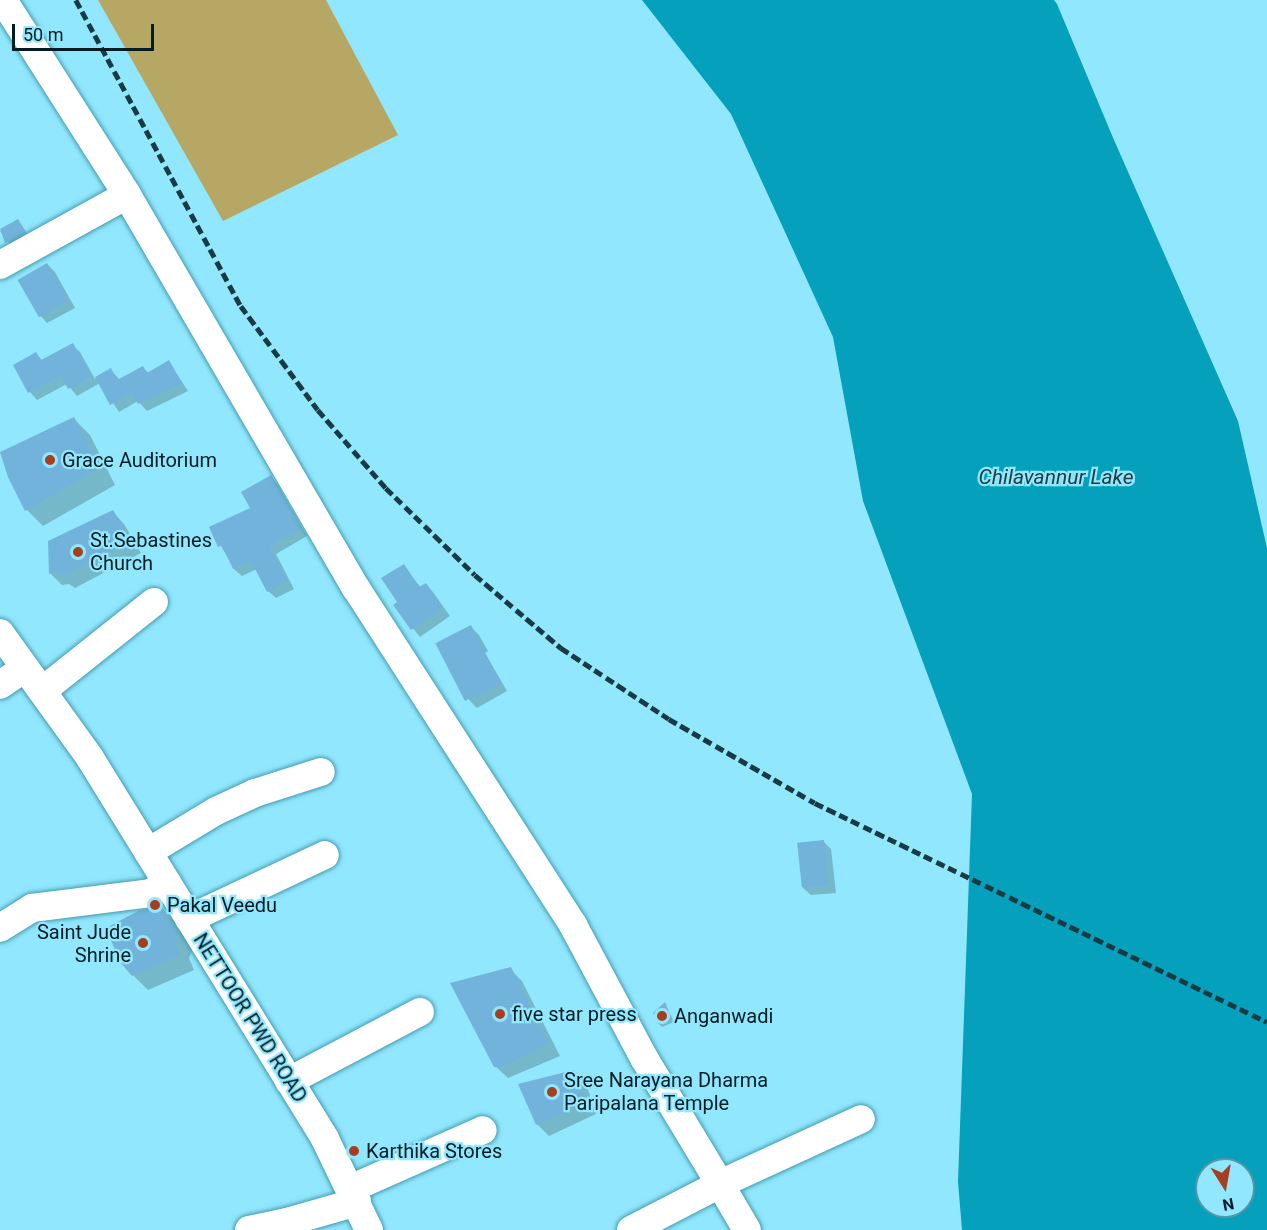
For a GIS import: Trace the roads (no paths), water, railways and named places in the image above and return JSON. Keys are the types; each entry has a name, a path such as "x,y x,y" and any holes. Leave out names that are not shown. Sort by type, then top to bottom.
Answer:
{"street":[{"path":"3,0 127,195 356,588 573,925 644,1058 747,1230"},
{"path":"0,265 127,195"},
{"path":"42,691 154,602"},
{"name":"NETTOOR PWD ROAD","path":"0,633 90,758 325,1139 369,1230"},
{"path":"0,685 25,668"},
{"path":"148,852 216,810 255,793 321,772"},
{"path":"189,919 325,855"},
{"path":"0,928 32,908 150,893 167,883"},
{"path":"288,1081 420,1012"},
{"path":"631,1230 720,1184 861,1119"},
{"path":"249,1230 288,1226 354,1196 483,1130"}],"water":[{"name":"Chilavannur Lake","path":"642,0 1054,0 1238,421 1267,548 1267,1230 962,1230 958,1182 972,794 863,501 833,337 731,114"}],"railway":[{"path":"76,0 241,306 318,410 386,488 475,575 561,648 669,719 815,803 1267,1022"}],"place":[{"name":"Grace Auditorium","path":"50,460"},
{"name":"St.Sebastines Church","path":"78,552"},
{"name":"Pakal Veedu","path":"155,905"},
{"name":"Saint Jude Shrine","path":"143,943"},
{"name":"five star press","path":"500,1014"},
{"name":"Anganwadi","path":"662,1016"},
{"name":"Sree Narayana Dharma Paripalana Temple","path":"552,1092"},
{"name":"Karthika Stores","path":"354,1151"}]}
